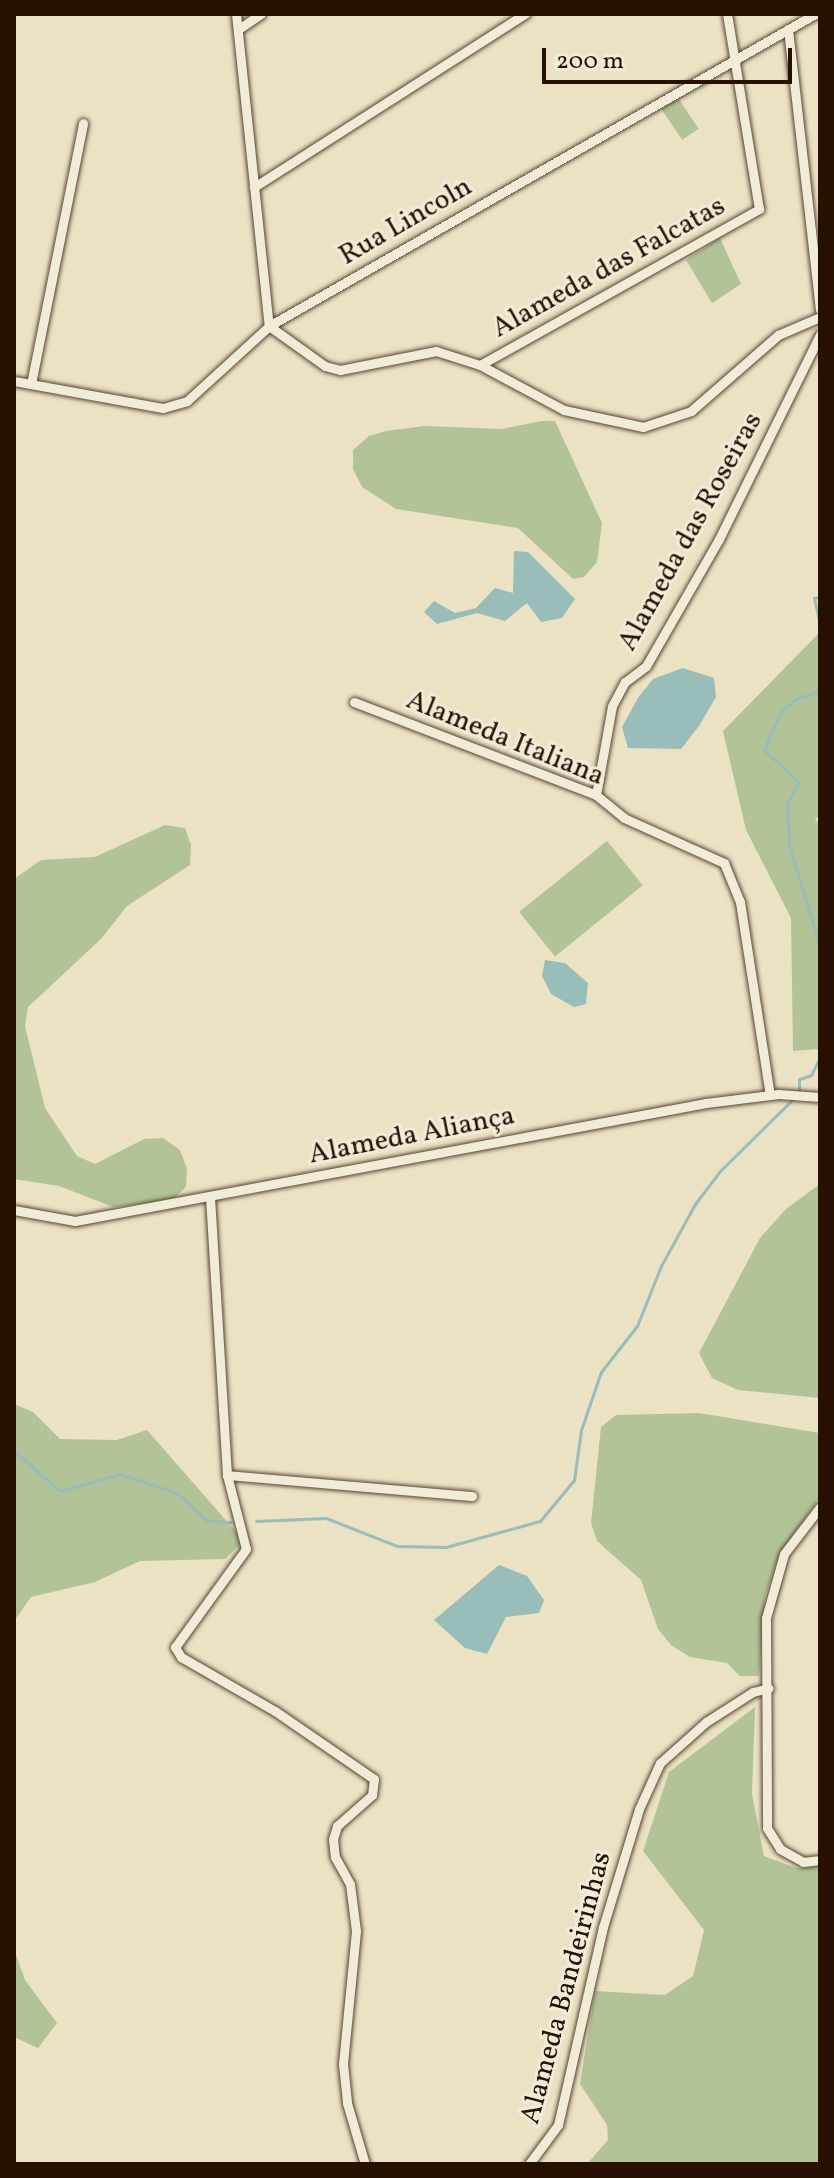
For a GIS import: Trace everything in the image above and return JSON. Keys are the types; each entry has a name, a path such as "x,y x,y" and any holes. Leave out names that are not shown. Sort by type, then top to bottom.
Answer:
{"street":[{"path":"236,14 240,28 269,326 312,358 340,370 418,351 436,351 480,365 564,410 643,427 691,411 778,335 820,317"},
{"path":"240,28 261,14"},
{"path":"254,187 525,14"},
{"path":"727,14 732,60"},
{"name":"Rua Lincoln","path":"14,381 175,406 269,326 815,14"},
{"path":"788,29 820,309"},
{"name":"Alameda das Falcatas","path":"480,365 759,209 732,60"},
{"path":"31,384 83,123"},
{"name":"Alameda das Roseiras","path":"596,795 612,706 625,682 646,666 719,539 820,335"},
{"name":"Alameda Italiana","path":"354,702 596,795 624,818 724,863 740,902 774,1094"},
{"name":"Alameda Aliança","path":"14,1210 75,1221 774,1094 802,1095 820,1100"},
{"path":"210,1197 227,1475 245,1555 175,1647 181,1657 275,1711 374,1779 372,1795 337,1826 333,1839 335,1857 350,1884 356,1931 343,2064 347,2103 365,2164"},
{"path":"227,1475 472,1496"},
{"path":"820,1507 790,1543 773,1577 766,1618 769,1688 767,1828 780,1849 803,1862 820,1860"},
{"name":"Alameda Bandeirinhas","path":"529,2164 558,2125 603,1927 639,1809 660,1763 706,1722 753,1692 769,1688"}],"green space":[{"path":"678,98 699,129 682,140 661,109"},
{"path":"720,238 741,284 712,303 686,260"},
{"path":"555,421 602,523 597,562 584,577 573,579 518,528 396,509 362,487 353,469 353,450 369,436 386,431 424,426 502,429"},
{"path":"820,632 820,817 815,818 820,827 820,1049 793,1051 791,918 746,830 723,731"},
{"path":"165,825 185,828 191,845 190,865 127,906 101,939 28,1007 25,1026 45,1108 77,1156 95,1164 144,1139 163,1138 180,1150 187,1169 186,1187 172,1200 113,1207 59,1186 14,1179 14,879 41,860 95,857"},
{"path":"607,841 643,885 555,956 519,912"},
{"path":"820,1184 820,1398 738,1390 712,1378 699,1353 760,1238 786,1209"},
{"path":"14,1404 33,1412 60,1439 117,1440 147,1430 244,1541 225,1559 140,1561 95,1582 31,1597 14,1621"},
{"path":"699,1413 820,1433 820,1497 779,1555 765,1596 759,1676 740,1676 727,1663 690,1657 671,1645 658,1629 641,1580 597,1541 591,1523 601,1427 616,1415"},
{"path":"755,1707 752,1794 764,1856 796,1868 820,1866 820,2164 587,2164 608,2140 607,2125 580,2084 595,1991 665,1995 693,1976 704,1930 643,1851 669,1772"},
{"path":"14,1949 25,1980 57,2023 38,2048 14,2037"}],"water":[{"path":"514,551 528,552 575,599 562,618 541,622 527,603 505,621 477,613 437,624 424,612 434,601 455,613 476,608 495,588 513,593"},
{"path":"683,668 714,678 716,697 699,726 681,749 628,748 622,727 638,698 653,679"},
{"path":"545,960 565,963 588,983 586,1004 574,1007 551,994 542,976"},
{"path":"499,1565 527,1576 544,1600 539,1613 506,1617 487,1654 465,1648 434,1620"}],"waterway":[{"path":"820,597 814,598 820,623"},
{"path":"820,691 796,699 780,713 764,750 799,782 787,803 789,845 820,946"},
{"path":"799,1094 799,1079 811,1075 820,1057"},
{"path":"256,1521 326,1518 397,1546 446,1547 540,1521 574,1480 581,1430 601,1372 637,1326 661,1266 695,1204 720,1171 793,1099"},
{"path":"14,1451 60,1491 120,1474 177,1493 206,1520 231,1522"}]}
